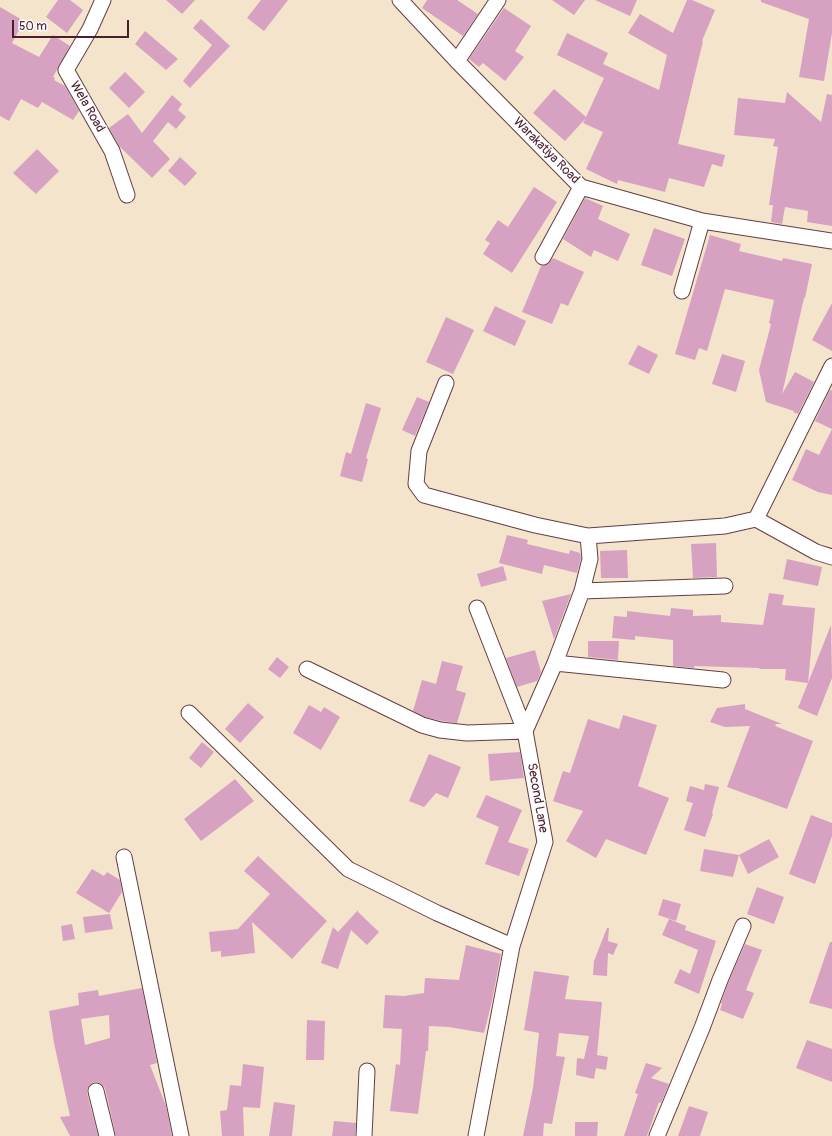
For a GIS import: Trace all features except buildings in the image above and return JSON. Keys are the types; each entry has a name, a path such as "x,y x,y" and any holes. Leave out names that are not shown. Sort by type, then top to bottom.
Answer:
{"street":[{"name":"Wela Road","path":"103,0 90,29 66,70 112,151 127,195"},
{"name":"Warakatiya Road","path":"400,0 457,61 581,186 702,221 832,241"},
{"path":"457,61 498,0"},
{"path":"543,257 581,186"},
{"path":"682,291 702,221"},
{"path":"756,519 832,366"},
{"path":"446,383 419,451 416,484 424,495 535,525 588,536 725,526 756,519 816,552 832,556"},
{"path":"307,669 422,725 440,730 467,733 525,731 555,663 582,591 590,559 588,536"},
{"path":"582,591 725,586"},
{"name":"Second Lane","path":"476,1136 512,946 545,842 525,731 477,608"},
{"path":"555,663 723,680"},
{"path":"189,713 348,869 437,913 512,946"},
{"path":"124,857 181,1136"},
{"path":"657,1136 743,926"},
{"path":"364,1136 367,1071"},
{"path":"96,1092 107,1136"}]}
